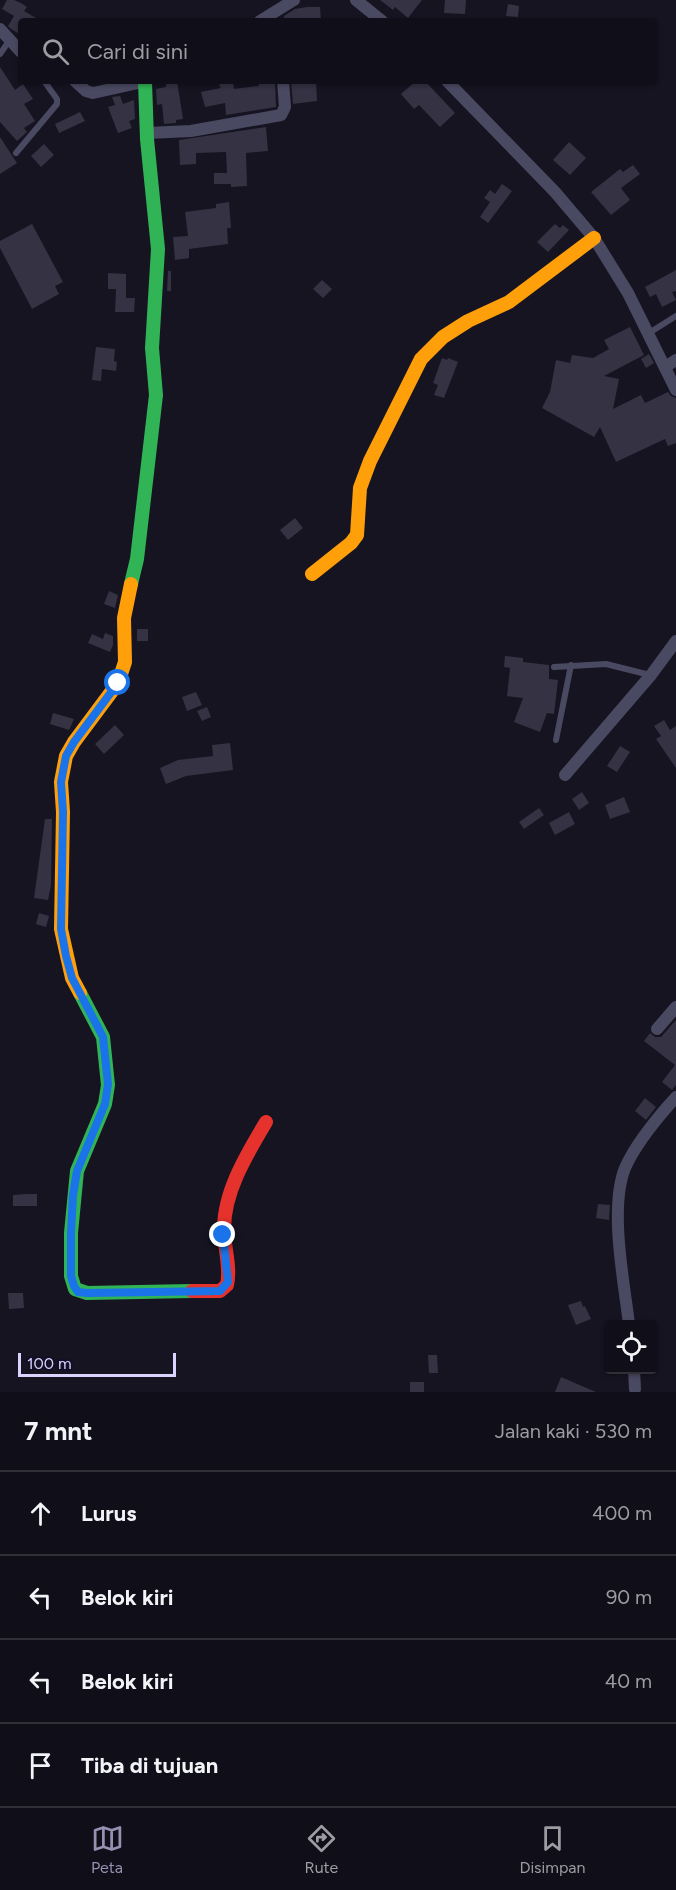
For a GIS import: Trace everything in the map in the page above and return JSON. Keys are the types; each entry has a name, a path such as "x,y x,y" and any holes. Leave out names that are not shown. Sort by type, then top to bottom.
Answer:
{"street":[{"path":"280,15 294,0"},
{"path":"356,0 378,18"},
{"path":"0,29 18,49"},
{"path":"78,84 93,93 136,84"},
{"path":"146,84 147,133 158,249 152,348 156,395 142,519 124,618 125,663 118,683 66,756 61,782 63,812 61,929 72,978 103,1037 108,1084 105,1104 77,1171 73,1195 71,1276 75,1289 87,1293 220,1291 223,1289 228,1282 223,1235 228,1200 240,1165 266,1122"},
{"path":"147,133 191,131 281,115 285,108 283,84"},
{"path":"450,84 555,192 594,237 649,333 670,363 676,390"},
{"path":"312,574 351,543 357,535 360,488 370,461 421,359 444,337 468,321 509,302 594,237"},
{"path":"565,775 651,675 676,641"},
{"path":"657,1029 676,1007"},
{"path":"629,1320 617,1212 619,1189 624,1170 633,1153 676,1097"},
{"path":"632,1391 634,1374"}],"lane":[{"path":"0,54 9,41"},
{"path":"16,153 57,104 54,94 46,84"},
{"path":"649,333 676,316"},
{"path":"554,668 606,664 651,675"},
{"path":"556,740 571,665"}],"building":[{"path":"7,0 14,0 27,7 24,11 36,18 18,18 18,33 8,26 14,16 2,9"},
{"path":"380,0 422,0 408,18 395,7 393,10"},
{"path":"445,0 466,0 465,14 444,13"},
{"path":"508,4 519,6 518,17 506,16"},
{"path":"320,7 321,18 284,18 295,9"},
{"path":"0,67 15,90 23,84 33,99 24,104 35,121 24,128 27,132 17,141 0,122"},
{"path":"166,84 177,84 183,119 176,120 176,123 164,124 162,104 157,105 156,89 166,87"},
{"path":"219,84 233,84 234,89 259,86 259,84 275,84 276,107 226,115 225,103 205,107 201,92 221,88"},
{"path":"291,84 316,84 317,101 293,104"},
{"path":"413,84 428,84 455,113 440,127 419,105 414,109 401,94"},
{"path":"120,96 123,104 134,100 135,119 129,121 132,128 118,133 108,107 115,105 112,97"},
{"path":"80,112 85,121 59,133 55,124"},
{"path":"266,127 268,151 246,153 247,186 231,187 231,184 214,184 214,173 227,173 226,152 196,153 196,164 180,165 179,140"},
{"path":"0,137 17,163 0,174"},
{"path":"569,142 586,158 570,175 553,160"},
{"path":"44,144 54,155 41,167 31,156"},
{"path":"633,165 640,174 621,188 630,200 611,215 591,192 620,169 623,172"},
{"path":"502,184 512,191 488,223 480,217 490,202 484,198 490,190 495,194"},
{"path":"229,202 231,228 227,228 228,244 189,249 189,258 175,260 173,237 188,236 185,212 216,208 216,204"},
{"path":"32,224 63,282 55,286 59,294 32,309 0,248 0,241"},
{"path":"555,224 560,228 563,225 569,230 548,252 537,242"},
{"path":"676,270 676,291 672,292 676,300 662,307 656,294 650,297 645,287"},
{"path":"168,271 171,271 171,291 167,291"},
{"path":"108,273 126,274 126,298 135,298 134,312 115,312 116,289 108,289"},
{"path":"322,280 332,289 323,298 313,289"},
{"path":"630,327 644,355 604,376 619,379 613,409 641,395 645,403 668,392 676,398 676,443 668,446 665,439 616,462 600,427 594,437 542,408 550,392 556,360 570,363 572,355 593,358 609,349 604,340"},
{"path":"96,347 115,349 114,361 117,362 116,371 102,369 101,381 92,380"},
{"path":"649,354 654,363 646,368 641,359"},
{"path":"442,358 458,362 444,398 434,395 438,385 433,383"},
{"path":"295,518 303,528 288,540 280,530"},
{"path":"109,591 118,595 115,608 104,604"},
{"path":"137,629 148,629 148,641 137,641"},
{"path":"105,633 113,636 110,652 88,643 92,634 103,639"},
{"path":"505,656 523,658 523,662 549,665 549,679 558,680 554,714 547,713 540,732 514,722 523,698 507,696 510,668 504,667"},
{"path":"196,692 202,705 187,711 182,697"},
{"path":"207,707 211,717 202,721 197,711"},
{"path":"53,713 74,719 69,730 50,724"},
{"path":"664,720 670,730 676,726 676,768 656,739 661,736 654,726"},
{"path":"115,725 124,735 104,754 95,744"},
{"path":"230,743 233,770 186,776 166,784 160,768 178,760 213,756 212,745"},
{"path":"620,746 630,752 617,772 607,766"},
{"path":"582,792 589,803 579,810 572,799"},
{"path":"624,797 630,812 610,819 605,805"},
{"path":"539,808 544,815 524,829 519,822"},
{"path":"569,812 575,824 555,835 549,823"},
{"path":"45,819 52,819 51,885 48,900 34,898"},
{"path":"39,913 49,916 46,927 36,924"},
{"path":"676,1020 676,1085 672,1090 662,1082 675,1065 644,1041 650,1033 655,1037 661,1037"},
{"path":"645,1098 656,1107 646,1120 635,1111"},
{"path":"37,1194 37,1206 13,1206 13,1195"},
{"path":"598,1204 610,1205 609,1220 596,1218"},
{"path":"8,1293 23,1293 24,1308 9,1309"},
{"path":"581,1301 591,1319 576,1325 568,1305"},
{"path":"428,1355 437,1355 438,1373 429,1373"},
{"path":"561,1377 596,1392 555,1392"},
{"path":"410,1382 424,1382 424,1392 410,1392"}],"traffic: fast":[{"path":"131,584 137,559 156,395 152,348 158,249 147,139 145,84"},
{"path":"80,993 103,1037 108,1085 105,1104 77,1171 71,1233 71,1276 75,1289 87,1293 192,1291"}],"traffic: slow":[{"path":"312,574 351,543 357,535 360,488 370,461 421,359 443,337 468,321 509,302 594,238"},
{"path":"80,993 72,978 61,929 63,812 61,782 66,756 74,742 118,683 125,662 124,618 131,584"}],"traffic: jam":[{"path":"192,1291 220,1291 227,1285 224,1229 228,1201 238,1173 266,1122"}],"route":[{"path":"118,683 74,742 66,756 61,782 63,812 61,929 72,978 103,1037 108,1084 105,1104 77,1171 73,1195 71,1276 75,1289 78,1292 87,1293 220,1291 228,1282 223,1235"}]}
